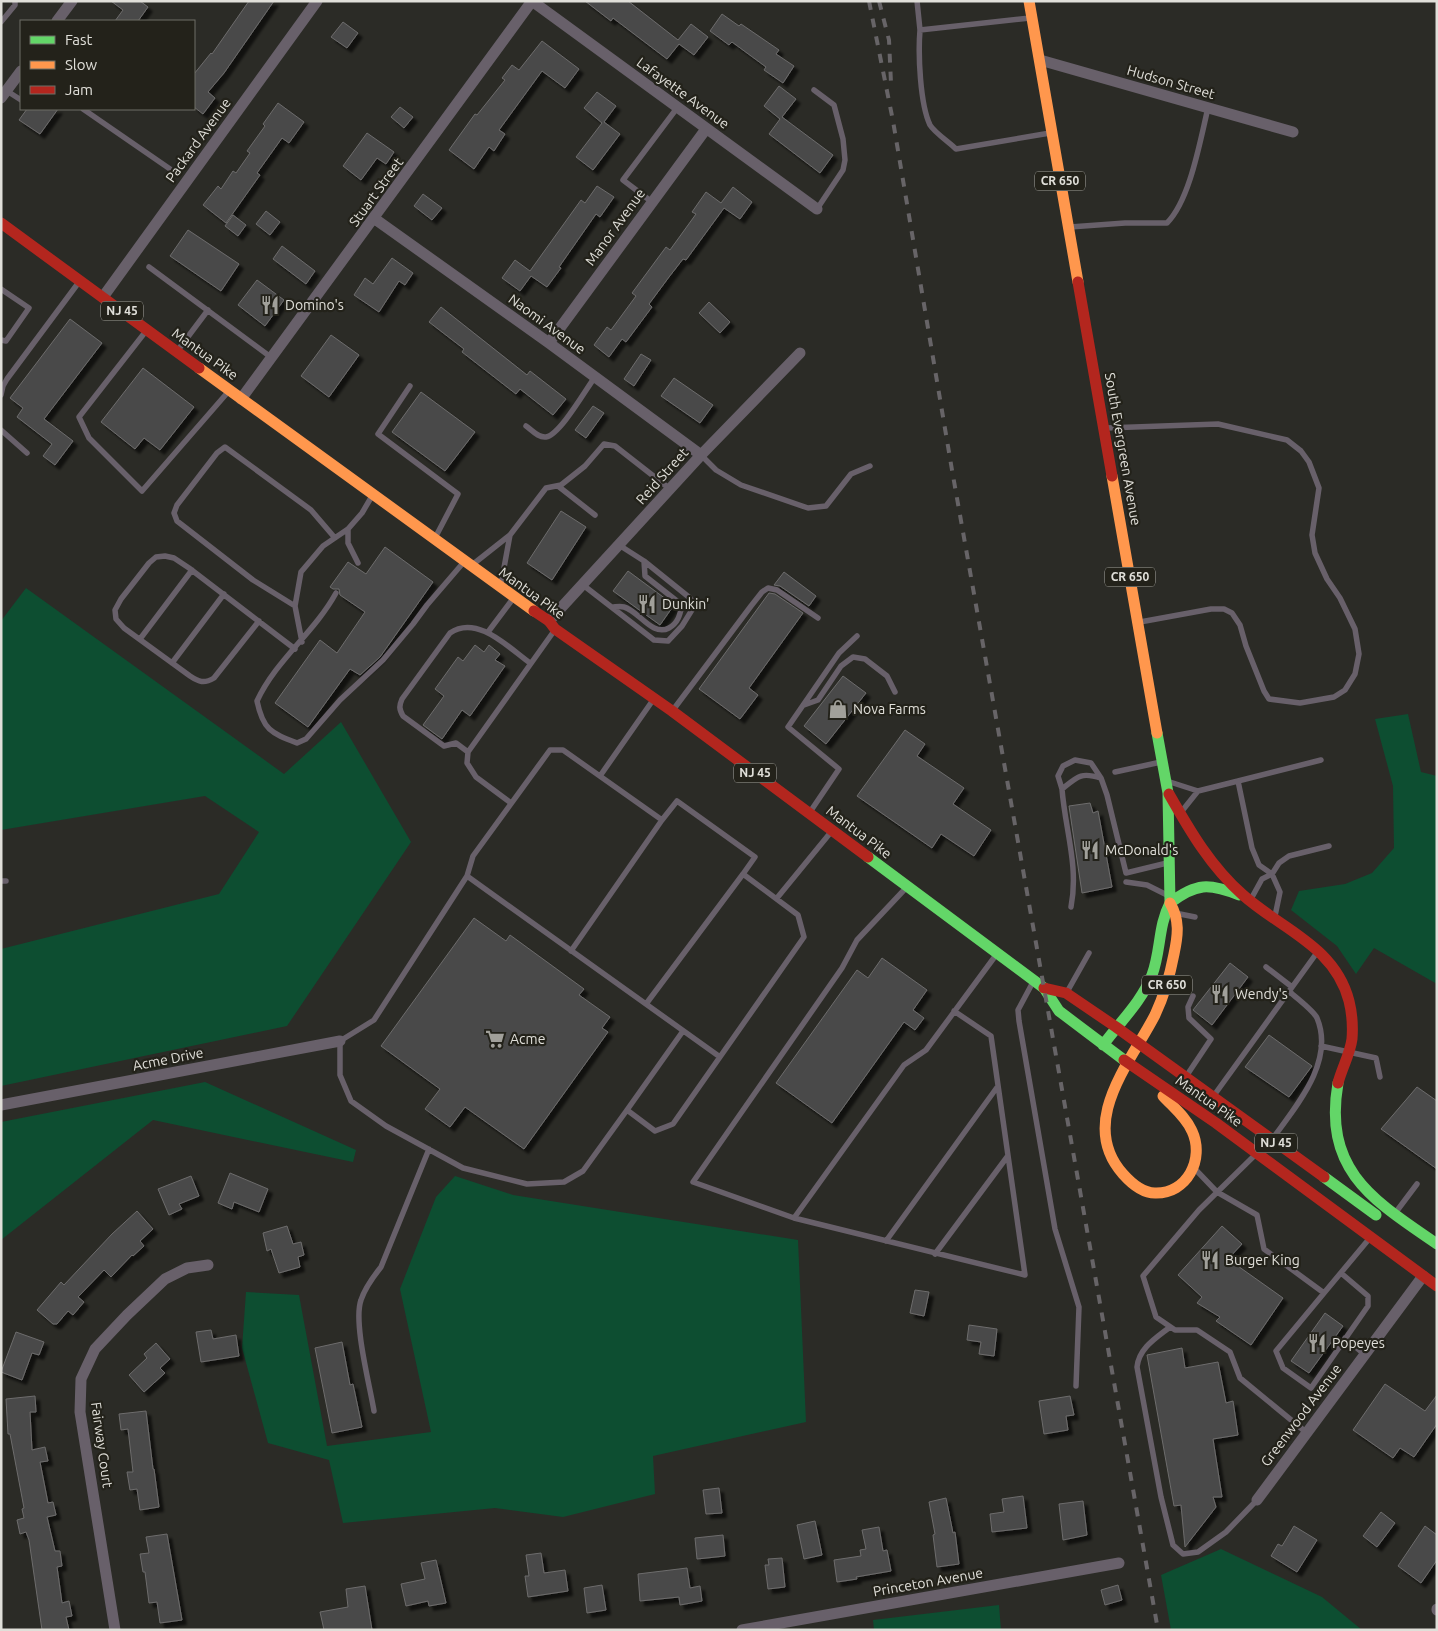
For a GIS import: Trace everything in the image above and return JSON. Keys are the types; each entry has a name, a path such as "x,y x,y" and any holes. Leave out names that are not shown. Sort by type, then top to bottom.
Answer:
{"main road":[{"name":"South Evergreen Avenue","path":"1029,1 1167,787 1170,900 1164,913 1159,948 1151,977 1141,995 1103,1045"},
{"name":"Mantua Pike","path":"1,223 434,540 672,711 1039,984 1059,1011 1103,1045 1256,1153 1437,1286"},
{"path":"1167,787 1199,847 1247,899"},
{"path":"1177,914 1170,900 1189,890 1218,886 1247,899 1275,918 1319,950 1333,966 1344,985 1352,1018 1350,1045 1337,1089 1336,1123 1340,1150 1348,1170 1365,1191 1395,1213 1433,1248"},
{"name":"CR 650","path":"1126,1061 1159,1008 1167,986 1175,947 1177,914"},
{"name":"Mantua Pike","path":"1039,984 1066,993 1272,1140 1433,1248"},
{"path":"1126,1061 1112,1092 1106,1117 1106,1136 1109,1149 1118,1168 1125,1177 1138,1188 1157,1194 1179,1186 1190,1175 1194,1168 1197,1147 1192,1130 1144,1075"}],"street":[{"path":"58,20 72,1"},
{"name":"Packard Avenue","path":"103,297 317,1"},
{"name":"Lafayette Avenue","path":"532,1 817,209"},
{"name":"Stuart Street","path":"241,399 532,1"},
{"name":"Hudson Street","path":"1040,60 1293,132"},
{"path":"4,94 20,72"},
{"name":"Manor Avenue","path":"549,343 706,129"},
{"name":"Naomi Avenue","path":"374,219 549,343 701,455"},
{"name":"Reid Street","path":"552,625 583,585 619,544 701,455 800,353"},
{"name":"Acme Drive","path":"1,1105 340,1041"},
{"name":"Fairway Court","path":"115,1630 80,1412 81,1379 95,1349 165,1279 187,1268 208,1265"},
{"name":"Greenwood Avenue","path":"1257,1500 1424,1276"},
{"name":"Princeton Avenue","path":"742,1630 1119,1563"}],"lane":[{"path":"1,22 15,5 15,1"},
{"path":"917,1 920,30 918,52 925,104 931,127 956,148 1052,132"},
{"path":"920,30 1032,17"},
{"path":"814,90 834,105 843,139 845,160 843,170 817,209"},
{"path":"4,94 20,100"},
{"path":"652,202 623,180 678,108"},
{"path":"1068,227 1125,223 1167,223 1176,215 1185,195 1208,108"},
{"path":"84,110 170,169"},
{"path":"149,266 272,358"},
{"path":"1,395 7,379 80,280"},
{"path":"1,288 29,308 6,341 1,340"},
{"path":"177,352 208,310"},
{"path":"147,329 79,417 89,438 142,491 230,390"},
{"path":"526,426 540,437 548,437 558,429 594,377"},
{"path":"410,386 378,434 458,494 434,540"},
{"path":"1104,428 1218,424 1288,440 1301,451 1310,462 1320,488 1312,535 1315,553 1355,629 1359,654 1354,674 1345,690 1334,697 1300,703 1286,702 1269,699 1264,691 1246,646 1240,625 1232,613 1224,609 1211,609 1138,622"},
{"path":"1,430 27,453"},
{"path":"336,593 327,610 302,642 282,661 257,702 266,728 297,743 306,739 340,700 375,668 467,564 510,535 546,488 561,485 585,466 604,444 615,446 670,489"},
{"path":"295,606 253,580 177,521 174,513 176,505 217,453 225,447 311,510 335,538"},
{"path":"701,455 716,470 741,485 808,508 826,506 851,474 870,466"},
{"path":"558,486 595,515"},
{"path":"302,642 295,606 301,572 323,546 348,529 362,513 373,495"},
{"path":"348,529 348,543 358,563"},
{"path":"500,588 510,535"},
{"path":"583,585 654,640 668,641 682,626 694,605 690,598 644,560 619,544"},
{"path":"259,621 214,678 206,682 198,681 140,639 116,619 115,610 121,598 149,563 156,557 174,558 224,594 259,621 294,649"},
{"path":"612,607 625,607 656,629 664,630 673,626 680,616 682,605 645,576 644,560"},
{"path":"140,639 192,570"},
{"path":"672,711 751,606 762,592 768,588 777,590 818,618"},
{"path":"172,663 224,594"},
{"path":"488,632 514,598"},
{"path":"511,803 476,777 467,763 468,752 530,663 552,625"},
{"path":"468,752 456,743 444,746 402,716 399,704 450,633 457,628 467,626 488,632 530,663"},
{"path":"809,814 839,769 788,726 839,652 857,636"},
{"path":"803,705 818,700 841,666 853,657 865,659 887,676 895,692"},
{"path":"600,776 654,699"},
{"path":"662,820 563,750 550,750 473,856 467,876 374,1020 340,1041 340,1075 351,1101 386,1126 463,1168 527,1184 564,1182 583,1171 683,1031"},
{"path":"1071,907 1075,890 1074,868 1062,788 1058,776 1063,766 1075,760 1091,763 1101,778 1126,874 1169,862"},
{"path":"1167,787 1198,791 1321,760"},
{"path":"1114,772 1163,762"},
{"path":"1062,788 1074,779 1086,774 1101,778"},
{"path":"1238,781 1252,848 1259,865 1272,874 1280,892 1275,918"},
{"path":"1180,813 1198,791"},
{"path":"571,951 677,801 755,857 646,1004"},
{"path":"777,898 832,831"},
{"path":"1247,899 1262,879 1272,874 1279,863 1289,856 1329,846"},
{"path":"627,1110 655,1131 673,1124 804,937 798,915 743,874"},
{"path":"467,876 720,1057"},
{"path":"1126,882 1146,885 1170,900"},
{"path":"907,886 857,940 842,968 693,1182 794,1218 1025,1275 991,1036 954,1011"},
{"path":"1177,914 1195,917"},
{"path":"1213,1097 1319,950"},
{"path":"794,1218 904,1065 926,1050 997,953"},
{"path":"1066,993 1089,953"},
{"path":"1266,967 1316,1016 1322,1038 1318,1067 1301,1100 1272,1140"},
{"path":"1039,984 1018,1010 1055,1228 1079,1307 1076,1386"},
{"path":"1185,1077 1211,1039 1189,1018 1188,1007 1193,996"},
{"path":"1321,1046 1376,1058 1380,1077"},
{"path":"886,1241 998,1086"},
{"path":"374,1411 358,1322 360,1302 370,1281 381,1267 429,1149"},
{"path":"1256,1153 1199,1210 1143,1276 1156,1317 1176,1330 1197,1330 1230,1352 1240,1378 1306,1434"},
{"path":"935,1254 1007,1157"},
{"path":"1194,1168 1217,1192 1256,1215 1264,1249 1324,1293"},
{"path":"1395,1213 1417,1184"},
{"path":"1341,1273 1368,1296 1368,1306 1311,1388 1283,1368 1276,1351 1324,1293 1371,1237"},
{"path":"1170,1327 1144,1349 1138,1359 1137,1367 1161,1497 1172,1545 1183,1554 1198,1552 1226,1532 1257,1500"},
{"path":"1346,1338 1365,1355"}],"green space":[{"path":"26,588 284,774 341,722 411,842 287,1026 1,1086 1,949 219,894 259,832 205,796 1,830 1,621"},
{"path":"1408,714 1421,772 1437,776 1437,984 1374,948 1356,974 1337,946 1291,910 1299,891 1345,884 1372,873 1394,848 1393,786 1375,719"},
{"path":"205,1082 356,1150 353,1162 153,1120 1,1240 1,1122"},
{"path":"455,1176 513,1195 798,1240 806,1422 653,1456 655,1494 563,1517 495,1508 343,1523 329,1460 268,1443 242,1348 246,1292 299,1295 327,1446 431,1432 400,1289 436,1197"},
{"path":"1221,1549 1322,1597 1362,1630 1171,1630 1161,1575"},
{"path":"999,1605 1001,1630 874,1630 873,1620"}],"building":[{"path":"111,1 140,1 148,7 139,20 116,20 123,10"},
{"path":"249,1 274,1 224,73 208,92 215,98 203,114 195,108 195,73 212,54"},
{"path":"585,1 628,1 678,40 691,24 708,37 694,55 679,44 667,59 613,18 611,21"},
{"path":"722,14 739,26 741,24 779,50 776,54 794,66 783,83 764,70 766,67 732,42 729,45 710,31"},
{"path":"343,22 358,33 347,48 331,37"},
{"path":"542,41 579,69 565,88 542,71 499,130 505,134 494,151 489,147 474,169 449,150 475,114 477,115 505,80 502,78 512,65 519,70"},
{"path":"779,86 796,99 782,117 833,155 820,173 769,134 780,119 764,106"},
{"path":"597,92 616,106 604,122 620,134 593,170 576,157 602,123 584,108"},
{"path":"278,103 304,122 289,143 282,138 257,173 260,175 226,223 203,205 218,186 221,189 233,171 236,173 250,153 247,151 265,126 263,124"},
{"path":"400,107 413,117 404,128 391,117"},
{"path":"26,110 57,110 40,134 19,120"},
{"path":"367,133 394,152 386,164 377,158 361,180 343,166"},
{"path":"597,186 614,197 600,217 596,214 547,287 531,276 520,291 502,278 515,260 530,271 581,200 585,203"},
{"path":"733,187 752,202 740,219 724,208 686,260 683,259 649,304 652,307 626,342 622,339 609,357 594,345 607,327 611,330 636,296 632,293 666,247 670,250 696,214 692,212 706,192 721,203"},
{"path":"423,194 442,208 432,220 414,206"},
{"path":"266,211 280,222 270,235 256,224"},
{"path":"233,215 246,225 238,236 225,226"},
{"path":"188,230 239,264 221,291 170,256"},
{"path":"282,246 315,271 306,284 273,259"},
{"path":"392,258 413,273 405,285 399,281 379,312 354,295 365,278 373,284"},
{"path":"257,280 284,300 265,326 238,305"},
{"path":"709,302 730,322 720,333 699,313"},
{"path":"441,307 527,375 530,371 566,399 553,415 520,389 516,394 462,352 464,349 429,322"},
{"path":"70,319 102,343 44,419 73,441 55,465 43,456 52,444 17,417 23,408 10,398"},
{"path":"331,335 359,355 329,397 301,376"},
{"path":"641,354 651,360 634,386 624,379"},
{"path":"143,368 194,407 160,450 144,438 135,449 101,422"},
{"path":"674,378 713,405 700,423 661,396"},
{"path":"421,392 475,432 445,471 392,432"},
{"path":"593,406 604,413 586,438 575,430"},
{"path":"561,511 586,527 552,580 527,563"},
{"path":"385,547 433,582 380,657 360,675 350,669 308,727 275,703 320,640 337,653 365,612 340,595 339,589 330,587 348,562 366,574"},
{"path":"628,571 674,605 660,625 613,591"},
{"path":"784,572 816,596 809,606 780,586 774,585"},
{"path":"769,593 775,594 803,613 749,688 758,695 740,719 699,689"},
{"path":"475,645 484,652 489,645 500,654 495,660 505,666 470,716 462,710 442,739 423,725 444,696 435,689 458,657 463,661"},
{"path":"843,676 866,693 826,744 804,726"},
{"path":"905,730 925,744 917,756 964,788 953,804 991,830 974,856 941,834 932,848 857,796"},
{"name":"McDonald's","path":"1090,803 1093,813 1098,811 1112,887 1082,893 1069,806"},
{"name":"Acme","path":"474,918 506,941 510,935 584,989 579,995 610,1017 602,1028 608,1032 524,1149 465,1107 450,1127 425,1109 440,1089 381,1046"},
{"path":"882,958 927,990 913,1010 924,1018 915,1030 904,1022 832,1123 776,1083 857,970 868,978"},
{"name":"Wendy's","path":"1230,963 1248,977 1212,1025 1193,1010"},
{"path":"1269,1035 1312,1066 1289,1097 1245,1067"},
{"path":"1417,1087 1437,1101 1437,1169 1381,1129"},
{"path":"230,1173 268,1189 259,1212 234,1202 232,1209 218,1203"},
{"path":"191,1176 199,1196 179,1204 182,1209 169,1215 158,1189"},
{"path":"137,1211 153,1229 140,1241 144,1246 132,1255 111,1277 104,1270 78,1297 84,1302 73,1315 68,1311 57,1324 53,1324 37,1310 61,1282 64,1285 112,1234"},
{"path":"287,1226 293,1244 301,1242 304,1255 298,1257 300,1267 279,1273 271,1249 267,1251 263,1233"},
{"path":"1222,1226 1242,1244 1228,1259 1283,1298 1251,1345 1216,1321 1220,1317 1197,1303 1202,1297 1178,1275"},
{"path":"915,1290 929,1292 924,1316 910,1313"},
{"name":"Popeyes","path":"1325,1313 1343,1326 1309,1373 1291,1361"},
{"path":"969,1325 997,1329 994,1356 979,1354 981,1342 967,1340"},
{"path":"211,1330 213,1339 236,1335 239,1356 201,1362 196,1332"},
{"path":"16,1332 44,1342 39,1355 32,1353 22,1380 1,1372"},
{"path":"342,1342 350,1385 353,1384 362,1427 332,1433 315,1348"},
{"path":"156,1343 170,1359 160,1368 165,1373 144,1392 129,1375 147,1358 144,1354"},
{"path":"1182,1348 1185,1368 1218,1362 1226,1403 1233,1401 1238,1435 1213,1439 1222,1497 1213,1497 1216,1507 1185,1547 1181,1505 1174,1506 1147,1355"},
{"path":"1385,1384 1425,1411 1437,1395 1437,1424 1414,1457 1400,1448 1393,1458 1353,1430"},
{"path":"35,1396 36,1412 30,1412 32,1450 45,1447 48,1461 40,1462 48,1503 53,1502 56,1515 47,1517 55,1551 60,1551 62,1566 57,1567 62,1603 69,1601 72,1616 66,1617 69,1630 42,1630 29,1540 26,1532 20,1534 17,1520 24,1518 22,1509 24,1508 10,1434 8,1434 6,1399"},
{"path":"1070,1396 1074,1415 1066,1416 1068,1430 1044,1434 1039,1401"},
{"path":"146,1411 159,1507 140,1510 137,1489 130,1490 127,1472 133,1472 128,1429 121,1430 119,1414"},
{"path":"719,1488 722,1513 706,1514 703,1490"},
{"path":"1023,1496 1027,1528 992,1532 990,1514 1004,1512 1002,1499"},
{"path":"946,1498 953,1533 955,1532 959,1564 937,1567 933,1535 935,1534 929,1502"},
{"path":"1083,1501 1087,1535 1063,1540 1059,1504"},
{"path":"1381,1512 1395,1523 1377,1547 1363,1536"},
{"path":"815,1521 822,1555 804,1559 797,1525"},
{"path":"1294,1526 1317,1540 1297,1572 1271,1556 1278,1544 1282,1546"},
{"path":"1425,1526 1437,1535 1437,1560 1421,1583 1398,1566"},
{"path":"879,1527 883,1551 887,1550 891,1571 837,1582 834,1560 861,1556 860,1550 866,1549 862,1530"},
{"path":"167,1534 182,1620 160,1623 157,1602 149,1603 145,1572 143,1572 140,1554 149,1553 146,1537"},
{"path":"723,1535 725,1556 697,1559 695,1538"},
{"path":"541,1553 544,1573 565,1570 568,1591 528,1597 525,1576 529,1576 526,1555"},
{"path":"782,1558 785,1587 768,1589 765,1565 769,1565 768,1559"},
{"path":"436,1560 446,1603 429,1606 428,1601 406,1606 401,1584 425,1579 421,1563"},
{"path":"687,1568 690,1588 700,1586 702,1601 680,1605 679,1597 640,1601 638,1574"},
{"path":"602,1585 606,1610 587,1613 584,1588"},
{"path":"1118,1585 1122,1600 1105,1605 1101,1590"},
{"path":"365,1586 372,1630 324,1630 320,1612 348,1607 346,1589"}],"railway":[{"path":"869,1 893,121 952,470 1158,1630"},
{"path":"879,1 889,40 891,83"}],"traffic: fast":[{"path":"1103,1045 1137,1003 1148,985 1155,966 1163,921 1170,903 1168,793 1157,733"},
{"path":"868,857 1044,988 1059,1011 1124,1060"},
{"path":"1170,903 1179,896 1203,887 1219,888 1239,895"},
{"path":"1338,1083 1335,1113 1338,1139 1346,1161 1358,1180 1374,1197 1392,1213 1437,1244"},
{"path":"1324,1177 1376,1215"}],"traffic: slow":[{"path":"1029,1 1078,282"},
{"path":"199,368 534,611"},
{"path":"1112,476 1157,733"},
{"path":"1163,1096 1183,1117 1192,1131 1196,1153 1190,1173 1176,1188 1166,1192 1150,1193 1137,1187 1123,1174 1110,1154 1105,1134 1107,1113 1113,1093 1122,1072 1155,1015 1166,985 1177,934 1177,922 1170,903"}],"traffic: jam":[{"path":"1,223 199,368"},
{"path":"1078,282 1112,476"},
{"path":"534,611 549,621 555,629 672,711 868,857"},
{"path":"1169,794 1202,848 1231,884 1258,907 1319,952 1332,966 1342,982 1350,1006 1352,1039 1338,1083"},
{"path":"1044,988 1066,993 1324,1177"},
{"path":"1124,1060 1216,1123 1437,1286"}],"place":[{"name":"Domino's","path":"270,305"},
{"name":"Dunkin'","path":"647,604"},
{"name":"Nova Farms","path":"838,709"},
{"name":"McDonald's","path":"1090,850"},
{"name":"Wendy's","path":"1220,994"},
{"name":"Acme","path":"495,1039"},
{"name":"Burger King","path":"1210,1260"},
{"name":"Popeyes","path":"1317,1343"}]}
